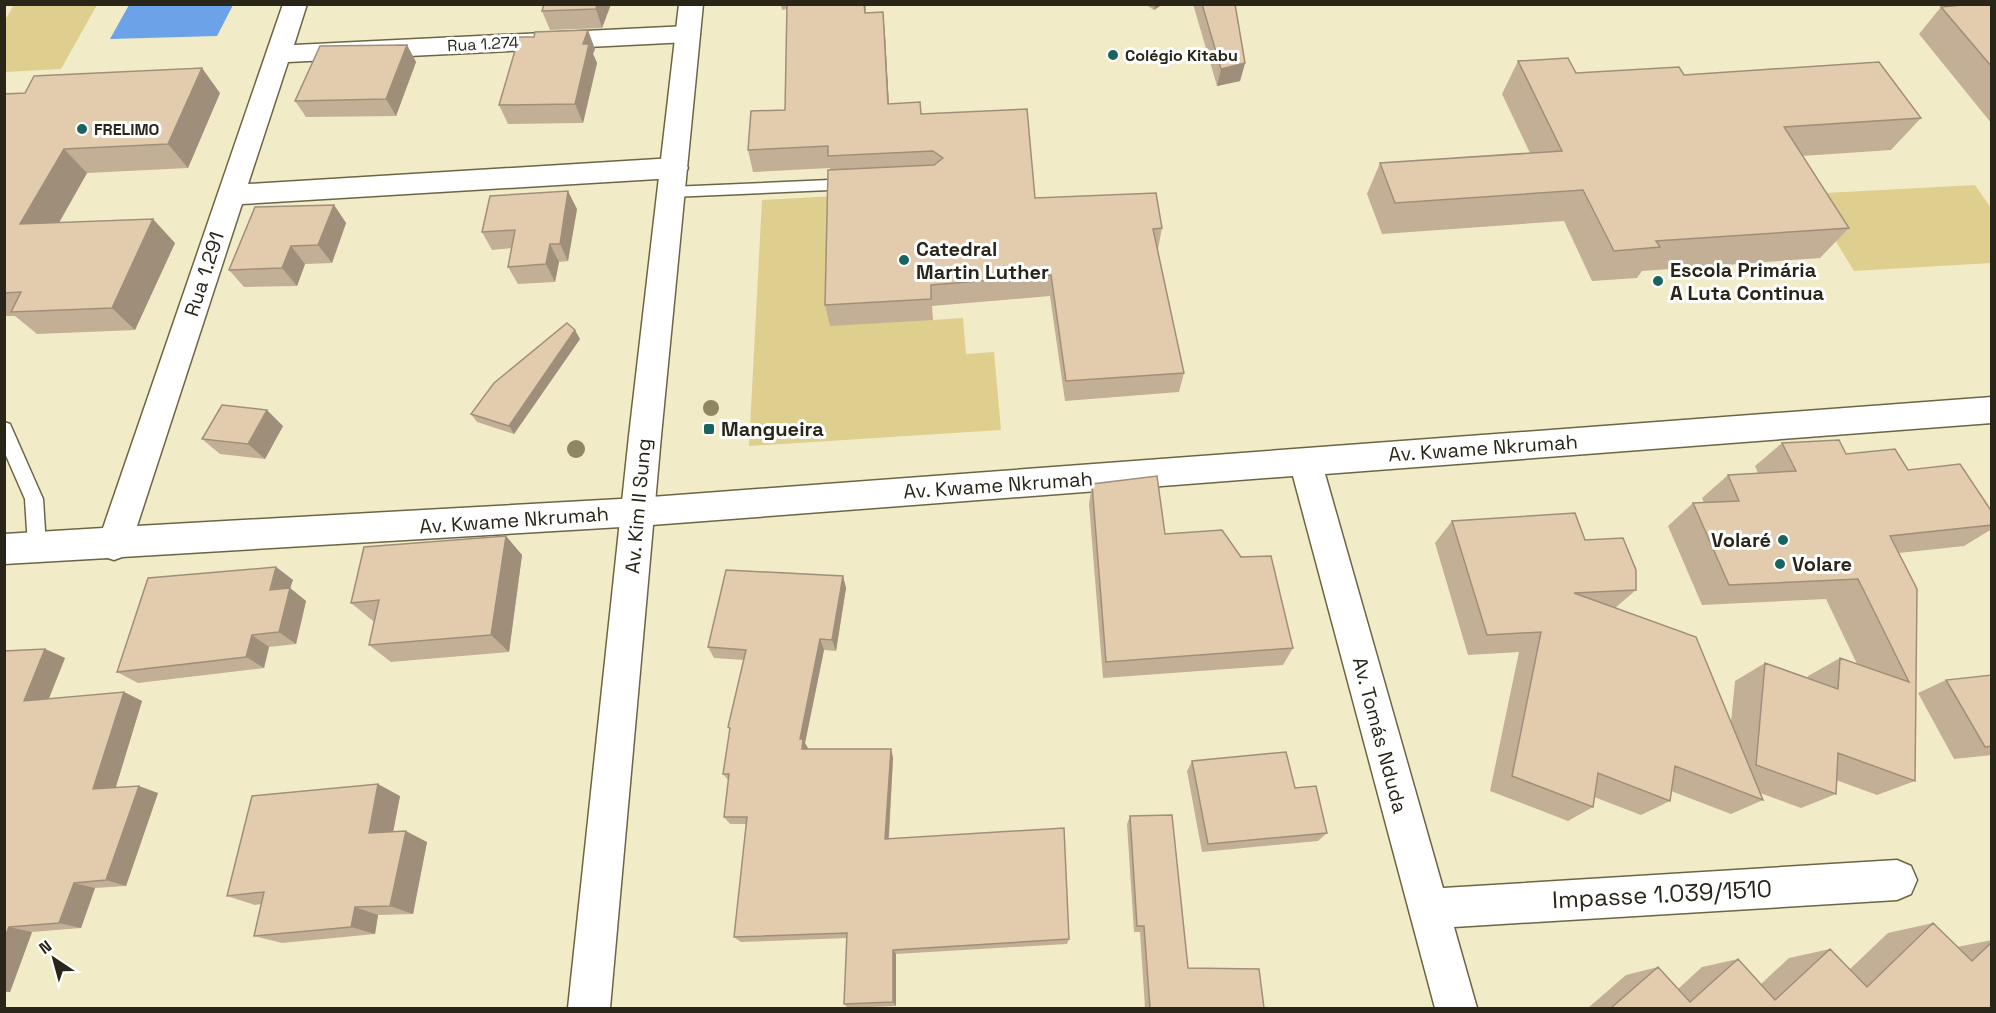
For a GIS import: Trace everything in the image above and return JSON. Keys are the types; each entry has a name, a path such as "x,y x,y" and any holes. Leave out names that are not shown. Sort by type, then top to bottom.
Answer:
{"street":[{"name":"Rua 1.291","path":"114,544 295,4"},
{"name":"Av. Kim II Sung","path":"588,1008 692,4"},
{"name":"Rua 1.274","path":"277,54 688,34"},
{"path":"230,195 673,180"},
{"name":"Av. Kwame Nkrumah","path":"4,549 638,512 1992,410"},
{"name":"Av. Tomás Nduda","path":"1305,461 1456,1008"},
{"name":"Impasse 1.039/1510","path":"1428,909 1897,880"}],"lane":[{"path":"673,180 866,183"},
{"path":"4,429 34,499 37,546"}],"shaded area":[{"path":"14,5 97,5 61,69 5,72 5,20"},
{"path":"1975,185 1991,208 1991,263 1854,271 1807,194"},
{"path":"855,195 933,320 963,318 966,354 994,352 1001,430 749,446 762,200"}],"water":[{"path":"129,5 233,5 217,36 110,39"}],"building":[{"path":"544,4 597,4 596,9 542,11"},
{"path":"787,4 864,4 865,13 883,12 888,104 920,102 921,114 1027,109 1035,198 1156,193 1162,228 1153,229 1184,373 1066,381 1051,275 931,285 931,299 825,305 828,170 934,165 943,158 933,151 828,156 828,146 748,150 751,111 785,110"},
{"path":"1202,4 1235,4 1245,63 1221,69"},
{"path":"1992,4 1992,67 1941,7"},
{"path":"588,30 583,44 589,44 575,104 499,105 519,37 534,37 535,32"},
{"path":"407,45 386,99 295,101 320,46"},
{"path":"1568,58 1576,73 1679,67 1684,75 1879,62 1921,118 1784,127 1849,228 1656,241 1660,247 1614,251 1583,190 1395,203 1380,163 1562,151 1518,61"},
{"path":"202,68 168,144 64,149 20,224 153,219 112,308 11,312 21,292 4,293 4,94 25,93 34,76"},
{"path":"568,191 560,244 550,244 546,264 508,267 515,230 482,232 490,196"},
{"path":"334,205 318,245 291,246 282,268 229,270 255,207"},
{"path":"567,323 575,330 509,426 471,414 494,383"},
{"path":"222,405 267,410 248,444 202,439"},
{"path":"1839,440 1846,454 1895,449 1908,470 1960,464 1992,512 1992,525 1890,536 1917,589 1915,781 1838,753 1836,794 1756,765 1765,663 1838,689 1840,658 1909,682 1858,579 1729,585 1693,503 1739,501 1728,475 1796,471 1782,443"},
{"path":"1157,476 1165,534 1222,530 1241,557 1271,556 1293,648 1106,662 1092,484"},
{"path":"1575,513 1585,540 1623,538 1636,570 1636,590 1574,593 1696,637 1763,800 1675,766 1670,801 1598,773 1593,807 1512,776 1541,632 1487,635 1452,521"},
{"path":"506,536 491,635 369,645 379,600 351,603 364,547"},
{"path":"276,567 270,590 290,588 279,632 252,635 246,657 117,672 148,578"},
{"path":"726,570 843,576 832,640 820,639 800,739 803,739 802,749 891,749 885,839 1064,828 1069,939 893,950 893,1002 844,1004 847,933 734,937 747,817 724,817 729,774 723,774 730,728 728,727 746,650 708,647"},
{"path":"45,649 24,701 124,692 93,789 139,786 106,880 74,883 59,923 9,927 4,939 4,651"},
{"path":"1992,675 1992,746 1985,747 1946,680"},
{"path":"1286,752 1295,788 1316,786 1327,833 1208,844 1192,761"},
{"path":"378,784 369,833 406,831 390,906 355,907 351,927 254,936 264,892 227,896 252,796"},
{"path":"1172,815 1188,968 1259,969 1264,1008 1150,1008 1144,926 1137,926 1130,816"},
{"path":"1933,923 1972,961 1992,942 1992,1008 1611,1008 1658,967 1690,1002 1738,959 1775,1000 1830,949 1867,987"}],"place":[{"name":"Colégio Kitabu","path":"1113,55"},
{"name":"FRELIMO","path":"82,129"},
{"name":"Catedral Martin Luther","path":"904,260"},
{"name":"Escola Primária A Luta Continua","path":"1658,281"},
{"name":"Mangueira","path":"709,429"},
{"name":"Volaré","path":"1783,540"},
{"name":"Volare","path":"1780,564"}]}
